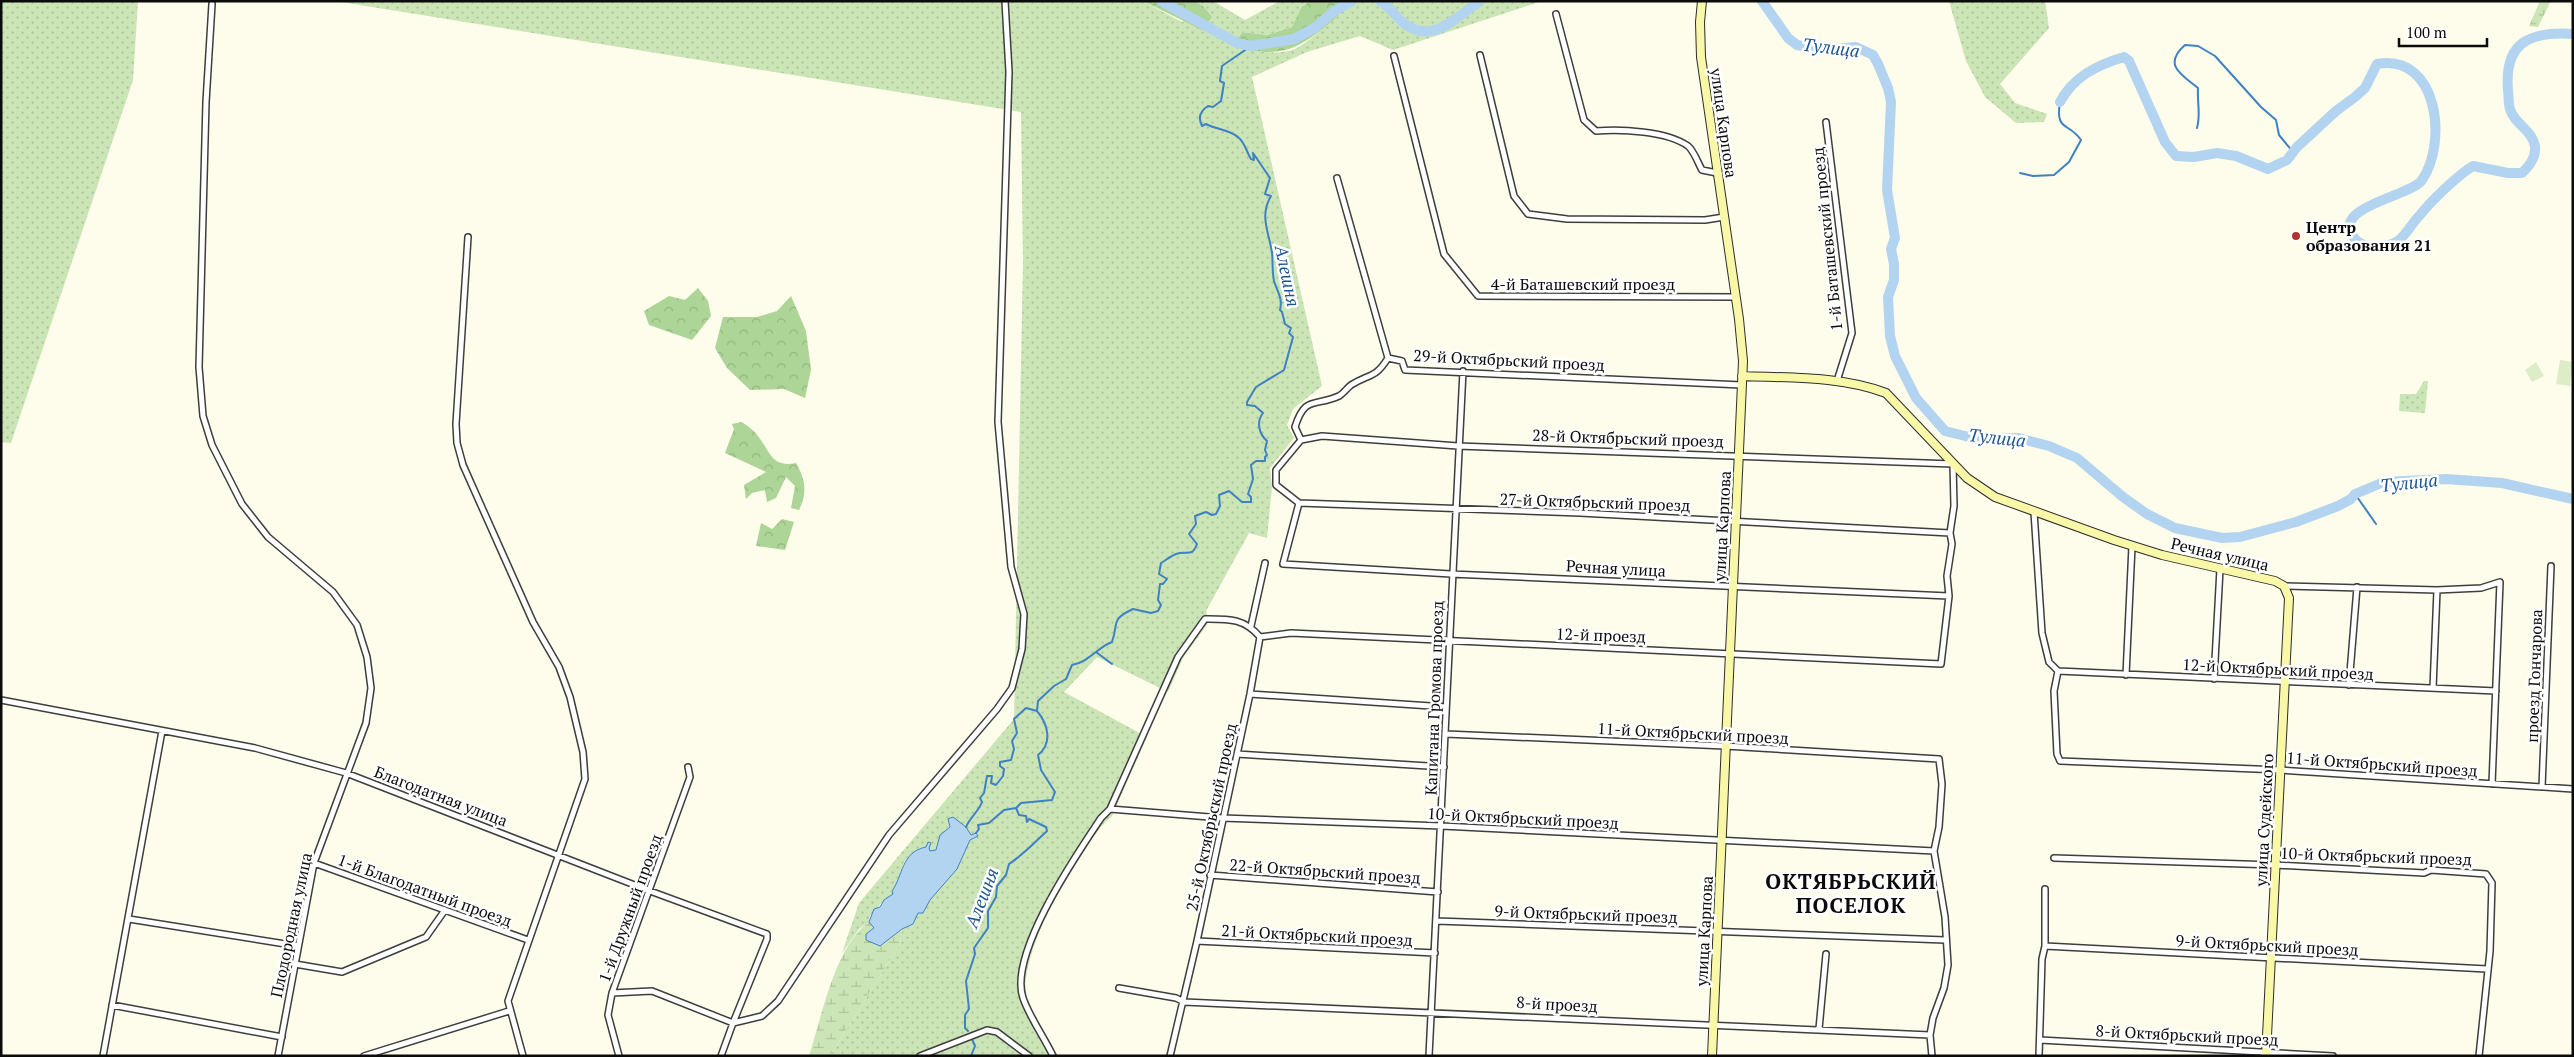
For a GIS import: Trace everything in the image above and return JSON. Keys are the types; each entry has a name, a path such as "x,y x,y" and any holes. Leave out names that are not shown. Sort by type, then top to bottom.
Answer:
{"street":[{"path":"722,1056 733,1023 762,1016 778,1001 889,835 1012,688 1020,659 1024,614 1011,567 998,422 1009,72 1005,1"},
{"name":"улица Карпова","path":"1702,1 1700,22 1701,57 1736,296 1742,376 1712,1056"},
{"name":"Плодородная улица","path":"212,4 206,102 198,367 200,400 212,445 242,504 268,537 333,592 348,611 363,642 370,671 369,707 366,723 314,863 278,1056"},
{"path":"1556,14 1584,120 1596,131 1642,132 1669,138 1688,147 1702,170 1718,173"},
{"path":"1480,55 1514,196 1528,214 1567,219 1706,220 1724,217"},
{"name":"4-й Баташевский проезд","path":"1394,56 1444,254 1478,296 1736,296"},
{"name":"1-й Баташевский проезд","path":"1826,122 1852,333 1837,381"},
{"path":"1299,503 1276,485 1276,470 1301,440 1295,427 1299,413 1310,402 1340,396 1351,385 1380,371 1388,358 1337,178"},
{"path":"468,238 456,424 457,443 463,465 533,622 559,667 573,706 583,752 584,779 508,1001 509,1011 523,1056"},
{"name":"29-й Октябрьский проезд","path":"1388,358 1402,361 1405,370 1463,371 1742,385"},
{"name":"Капитана Громова проезд","path":"1429,1056 1430,1011 1442,826 1454,509 1463,371"},
{"path":"1742,376 1837,381 1871,387 1886,393 1953,464 1954,506 1950,533 1952,544 1947,576 1949,596"},
{"name":"28-й Октябрьский проезд","path":"1301,440 1322,436 1458,446 1953,464"},
{"name":"Речная улица","path":"1953,464 1967,478 1995,497 2034,512 2132,546 2275,581 2284,586 2437,590 2481,588 2500,582 2496,691"},
{"name":"Речная улица","path":"1299,503 1283,564 1451,574 1949,596"},
{"name":"27-й Октябрьский проезд","path":"1299,503 1736,521 1950,533"},
{"path":"2034,512 2042,633 2049,662 2058,672"},
{"path":"2126,675 2132,546"},
{"path":"1250,626 1265,563"},
{"name":"проезд Гончарова","path":"2542,787 2551,566"},
{"path":"2214,679 2220,569"},
{"name":"улица Судейского","path":"2266,1053 2289,598 2284,586"},
{"path":"2349,685 2357,587"},
{"path":"2433,688 2437,590"},
{"name":"12-й проезд","path":"1260,637 1291,633 1940,664 1949,596"},
{"path":"1053,1056 1022,996 1022,973 1032,938 1057,883 1101,818 1110,809 1178,657 1205,619 1230,619 1250,626 1260,637"},
{"name":"25-й Октябрьский проезд","path":"1170,1056 1198,941 1222,818 1250,694 1260,637"},
{"name":"12-й Октябрьский проезд","path":"2058,672 2496,691"},
{"name":"11-й Октябрьский проезд","path":"2058,672 2054,691 2057,754 2060,761 2280,770 2573,788"},
{"path":"2492,784 2496,691"},
{"path":"1250,694 1446,707"},
{"name":"Благодатная улица","path":"1,700 255,748 346,773 650,891 767,934 767,939 733,1023"},
{"path":"103,1056 162,731"},
{"name":"11-й Октябрьский проезд","path":"1446,734 1725,746 1939,759 1942,784 1939,827 1934,850"},
{"path":"1237,754 1444,767"},
{"name":"1-й Дружный проезд","path":"688,767 690,777 612,993 652,991 733,1023"},
{"name":"10-й Октябрьский проезд","path":"1110,809 1222,818 1442,826 1721,842 1934,850"},
{"path":"1932,1056 1930,1035 1933,1018 1944,988 1948,965 1945,917 1934,850"},
{"name":"10-й Октябрьский проезд","path":"2054,858 2275,864 2424,873 2431,870 2486,874 2492,883 2490,951 2487,970"},
{"name":"1-й Благодатный проезд","path":"314,863 528,940"},
{"name":"22-й Октябрьский проезд","path":"1210,875 1438,892"},
{"path":"2039,1056 2042,959 2045,946 2045,889"},
{"path":"295,964 342,972 426,938 445,910"},
{"path":"129,919 298,946"},
{"name":"9-й Октябрьский проезд","path":"1437,920 1945,940"},
{"name":"21-й Октябрьский проезд","path":"1198,941 1435,953"},
{"name":"9-й Октябрьский проезд","path":"2045,946 2487,970"},
{"path":"1819,1029 1826,954"},
{"path":"2479,1056 2487,970"},
{"path":"1119,988 1176,998 1184,1002"},
{"path":"612,993 608,1015 619,1056"},
{"name":"8-й проезд","path":"1184,1002 1430,1011 1930,1035"},
{"path":"112,1005 282,1037"},
{"path":"364,1056 509,1011"},
{"path":"920,1056 988,1030 996,1032 1029,1056"},
{"name":"8-й Октябрьский проезд","path":"2040,1040 2333,1056"}],"green space":[{"path":"1,1 138,1 133,80 11,443 1,442"},
{"path":"335,1 1143,1 1182,22 1203,6 1195,1 1213,1 1245,20 1280,1 1310,1 1301,8 1292,27 1267,35 1242,32 1233,45 1255,51 1281,52 1295,49 1306,42 1338,16 1343,10 1346,1 1542,1 1393,50 1360,36 1307,52 1252,77 1322,386 1293,409 1287,425 1294,438 1270,468 1272,487 1267,538 1249,533 1206,611 1209,622 1183,658 1168,692 1097,657 1064,692 1147,737 1112,816 1084,849 1069,873 1054,900 1032,953 1026,976 1026,995 1058,1056 830,1056 900,944 902,929 908,927 918,913 923,913 930,900 957,869 970,840 978,836 971,835 966,827 953,817 936,850 930,852 926,847 918,849 904,862 893,894 884,900 870,916 869,922 859,929 842,953 859,903 1014,719 1023,263 1021,112"},
{"path":"1143,1 1195,1 1203,6 1212,17 1202,30"},
{"path":"1310,1 1346,1 1343,10 1335,19 1312,37 1292,48 1271,52 1233,46 1242,32 1267,35 1292,27 1301,8"},
{"path":"1949,1 2045,1 2049,28 2000,84 2015,103 2047,114 2044,122 2016,123 1985,97 1966,61"},
{"path":"2540,1 2551,1 2538,27 2529,26"},
{"path":"698,288 708,301 711,316 692,340 649,325 644,311 669,296 685,300"},
{"path":"791,296 806,331 811,370 805,398 784,389 750,390 727,368 715,348 723,317 757,317 777,311"},
{"path":"2560,360 2573,362 2570,386 2556,384"},
{"path":"2536,362 2544,376 2532,382 2525,370"},
{"path":"2424,381 2428,381 2425,413 2399,411 2400,394 2416,394"},
{"path":"742,422 756,434 776,461 788,464 796,463 802,475 804,486 804,497 799,510 791,508 795,486 786,477 776,498 767,502 765,490 752,493 746,499 744,485 766,472 725,453 734,429 732,424"},
{"path":"782,519 794,522 785,550 756,546 761,523 772,529"},
{"path":"869,922 874,928 880,946 902,929 900,944 830,1056 809,1056 831,983 839,964 847,947 857,933"}],"water":[{"path":"953,817 966,827 971,835 976,833 978,836 970,840 957,869 930,900 923,913 918,913 913,924 902,929 880,946 866,940 866,934 874,928 869,922 874,909 880,907 884,900 893,894 892,891 907,859 918,850 926,847 928,842 931,843 930,851 936,850 940,835 950,827 948,819"}],"waterway":[{"name":"Тулица","path":"1161,1 1237,43 1251,46 1294,39 1316,27 1333,12 1352,1"},
{"name":"Тулица","path":"1380,1 1406,25 1417,30 1427,31 1445,26 1480,1"},
{"name":"Тулица","path":"1762,1 1788,38 1797,45 1825,50 1856,47 1873,55 1878,64 1888,88 1891,102 1887,190 1895,238 1891,249 1894,264 1894,280 1888,297 1890,336 1895,356 1916,398 1945,431 1977,439 2018,438 2049,446 2077,458 2123,497 2147,514 2175,528 2222,538 2240,537 2296,522 2338,506 2351,499 2355,494 2384,482 2446,479 2502,483 2573,499"},
{"path":"2060,102 2065,93 2087,73 2104,64 2124,57 2129,61 2165,142 2176,156 2194,157 2217,153 2236,156 2268,169 2287,160 2297,147 2336,111 2365,88 2377,64 2398,64 2413,72 2425,86 2432,104 2435,144 2430,164 2422,180 2403,192 2361,210 2353,218 2350,228 2355,239 2364,245 2376,247 2398,241 2438,196 2460,175 2473,166 2508,173 2522,173 2527,168 2532,162 2535,147 2531,136 2515,119 2510,109 2508,90 2510,61 2515,50 2532,38 2544,35 2573,34"},
{"path":"2197,128 2199,118 2198,88 2181,74 2175,64 2178,52 2185,45 2198,46 2215,56 2261,107 2276,120 2279,135 2293,152"},
{"name":"Алешня","path":"968,1031 965,1028 965,1015 969,1009 966,981 975,954 974,948 988,928 988,911 996,897 997,886 1006,875 1009,864 1024,853 1047,831 1046,827 1029,819 1027,822 1026,816 1019,815 1016,808 1021,803 1052,800 1055,792 1041,770 1038,755 1046,745 1047,739 1046,727 1037,711 1038,701 1054,686 1066,679 1072,665 1083,661 1112,642 1116,622 1121,616 1133,609 1151,613 1158,611 1161,605 1158,600 1160,584 1163,584 1167,579 1159,574 1161,563 1176,554 1193,551 1197,544 1189,534 1196,524 1195,516 1206,512 1212,515 1216,514 1220,506 1219,495 1229,491 1242,502 1251,502 1251,497 1248,494 1253,479 1251,465 1256,461 1265,461 1267,455 1265,450 1267,441 1259,428 1263,413 1255,406 1247,405 1247,402 1256,387 1284,370 1293,337 1289,333 1291,328 1285,324 1280,310 1280,298 1273,277 1272,253 1265,217 1267,203 1271,196 1265,194 1270,178 1253,153 1254,160 1251,159 1243,143 1235,135 1206,124 1202,126 1200,120 1200,115 1205,108 1208,106 1213,107 1221,101 1224,83 1220,81 1222,66 1251,46"},
{"path":"2020,173 2033,176 2054,175 2069,162 2081,140 2061,122 2059,118 2060,102"},
{"path":"2355,494 2376,524"},
{"path":"1096,652 1112,664"},
{"path":"966,827 982,802 980,798 984,793 987,776 992,776 991,783 996,785 1003,776 1004,769 1000,766 1000,762 1011,760 1014,749 1012,741 1017,733 1014,719 1026,708 1037,711"},
{"path":"976,833 979,829 978,825 989,823 1004,810 1016,808"},
{"name":"Алешня","path":"971,1056 975,1046 972,1039"}],"place":[{"name":"Центр образования 21","path":"2296,236"}],"district":[{"name":"ОКТЯБРЬСКИЙ ПОСЕЛОК","path":"1851,894"}]}
